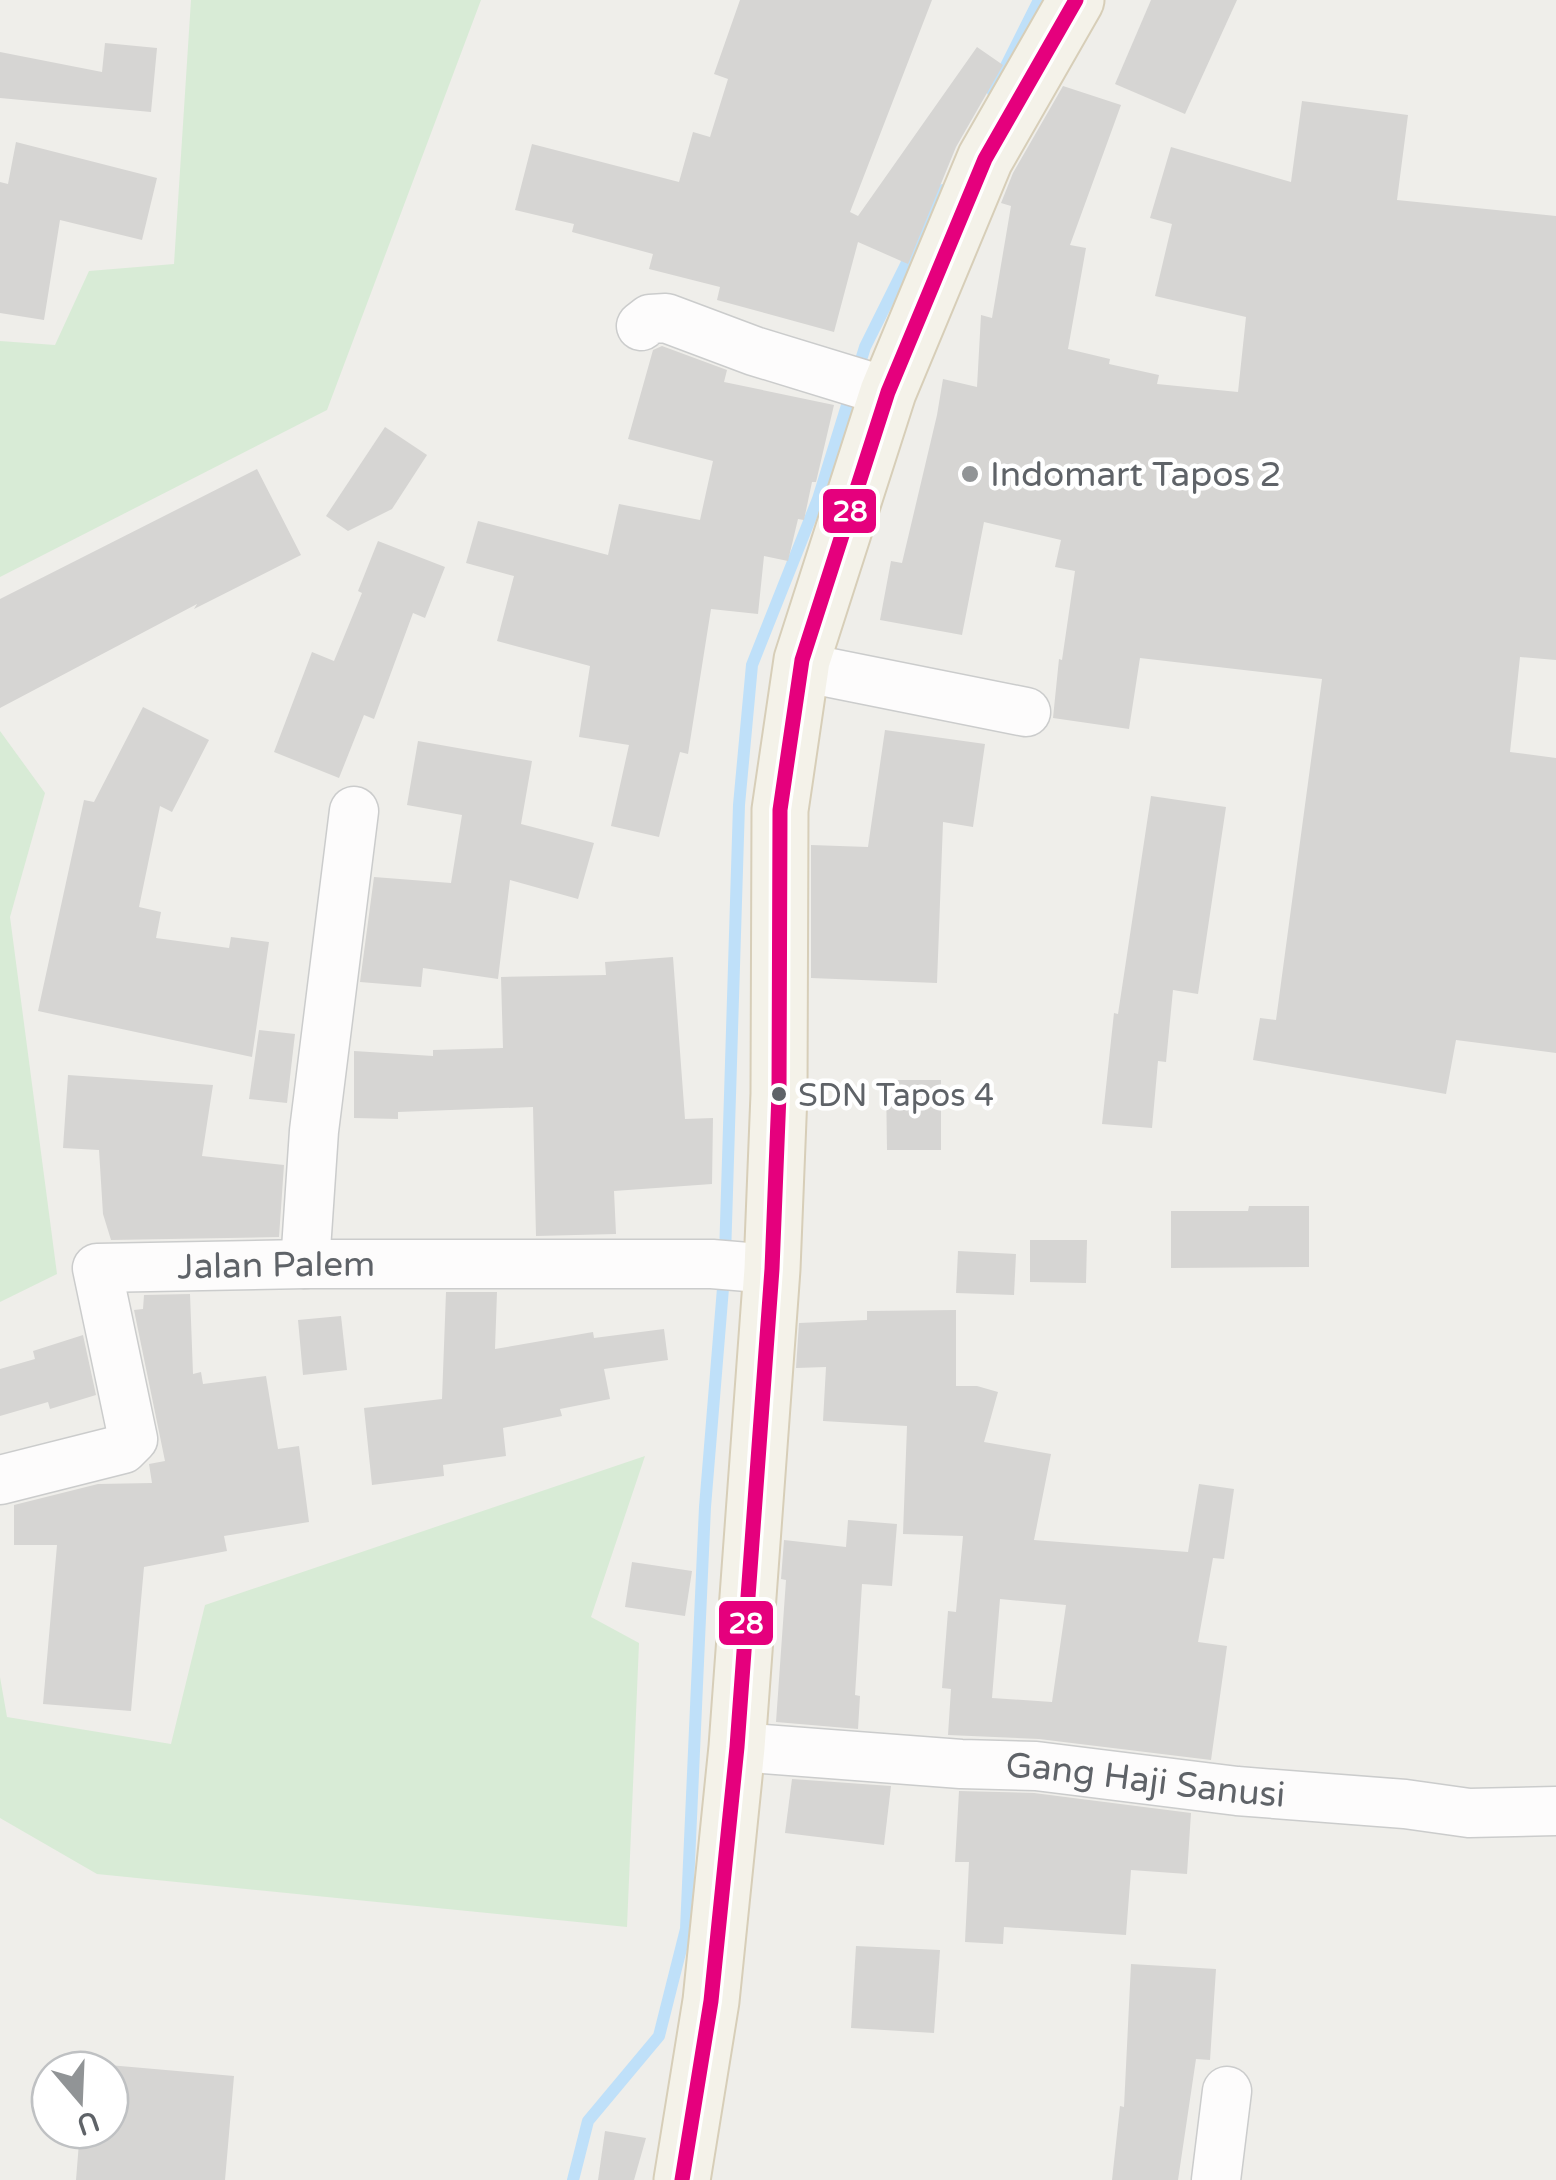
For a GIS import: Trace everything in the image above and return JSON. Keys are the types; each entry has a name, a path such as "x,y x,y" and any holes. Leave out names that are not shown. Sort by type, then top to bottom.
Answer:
{"main road":[{"path":"682,2180 711,2001 737,1747 742,1267 780,1094 780,810 800,667 864,386 985,159 1076,0"}],"street":[{"path":"642,326 650,319 666,318 864,386"},
{"path":"800,667 1026,712"},
{"path":"306,1264 314,1131 354,812"},
{"name":"Jalan Palem","path":"0,1480 124,1449 134,1439 97,1268 306,1264 742,1267"},
{"name":"Gang Haji Sanusi","path":"737,1747 1036,1766 1237,1791 1469,1813 1556,1812"},
{"path":"1216,2180 1227,2091"}],"green space":[{"path":"191,0 481,0 327,410 0,577 0,341 55,345 89,271 174,264"},
{"path":"0,731 45,793 10,917 57,1274 0,1302"},
{"path":"645,1456 591,1617 639,1643 627,1927 97,1874 0,1818 0,1677 7,1717 171,1744 205,1605"}],"building":[{"path":"740,0 932,0 850,212 858,216 977,47 1003,65 956,147 908,264 858,242 834,332 717,300 720,287 649,269 653,254 572,232 574,224 515,210 532,144 679,182 693,132 710,137 728,79 714,74"},
{"path":"1151,0 1237,0 1185,114 1115,84"},
{"path":"105,43 157,48 151,112 0,98 0,52 102,72"},
{"path":"1063,86 1121,105 1070,245 1086,248 1068,349 1110,359 1109,364 1159,375 1157,384 1238,392 1246,317 1155,296 1172,224 1150,218 1171,147 1291,182 1302,101 1408,115 1397,200 1556,216 1556,660 1520,657 1510,752 1556,758 1556,1053 1456,1040 1446,1094 1253,1060 1260,1018 1276,1020 1322,679 1140,658 1129,729 1053,718 1075,571 1055,567 1061,540 984,522 962,635 880,620 891,561 902,563 943,379 977,387 981,315 992,318 1011,206 1001,203 1013,173"},
{"path":"16,142 157,178 142,240 60,220 44,320 0,313 0,182 8,184"},
{"path":"662,346 727,370 724,382 834,405 816,482 812,482 804,520 798,519 788,561 764,556 758,614 711,609 688,754 680,752 659,837 611,826 629,745 579,737 590,666 497,641 514,576 466,563 478,521 608,555 619,504 700,520 713,461 628,439 653,350"},
{"path":"385,427 427,455 392,509 348,531 326,516"},
{"path":"257,469 301,555 194,609 197,604 0,708 0,599"},
{"path":"378,541 445,567 425,618 413,613 374,719 364,715 339,778 274,752 312,652 334,661"},
{"path":"143,707 209,740 172,812 160,806 139,907 161,912 156,938 229,948 231,937 269,942 252,1057 38,1011 84,800 94,802"},
{"path":"885,730 985,744 973,827 943,822 937,983 811,978 811,845 868,847"},
{"path":"418,741 532,761 521,824 594,843 578,899 510,880 498,979 423,968 421,987 360,982 374,877 451,883 462,815 407,805"},
{"path":"1151,796 1226,807 1198,994 1173,990 1166,1062 1158,1061 1152,1128 1102,1124 1114,1013 1118,1014"},
{"path":"673,957 685,1119 713,1118 712,1184 614,1191 616,1234 536,1236 533,1107 398,1112 398,1119 354,1118 354,1051 433,1056 433,1050 503,1048 501,977 606,975 605,962"},
{"path":"259,1030 295,1034 287,1103 249,1099"},
{"path":"68,1075 213,1085 202,1156 284,1165 279,1237 111,1240 103,1214 99,1150 63,1148"},
{"path":"886,1080 941,1080 941,1150 887,1150"},
{"path":"1249,1206 1309,1206 1309,1267 1171,1268 1171,1211 1248,1211"},
{"path":"1030,1240 1087,1240 1086,1283 1030,1282"},
{"path":"958,1251 1016,1254 1014,1295 956,1293"},
{"path":"446,1292 497,1292 495,1349 593,1332 594,1338 664,1329 668,1360 604,1369 610,1399 560,1409 562,1416 503,1428 506,1456 443,1465 444,1476 372,1485 364,1408 442,1399"},
{"path":"190,1294 193,1374 201,1372 203,1384 266,1376 278,1449 299,1446 309,1522 224,1536 227,1551 144,1567 131,1711 43,1704 57,1545 14,1545 14,1505 98,1484 152,1483 149,1464 165,1461 134,1310 143,1309 144,1295"},
{"path":"956,1310 956,1386 998,1392 984,1442 1051,1454 1034,1540 1188,1552 1199,1484 1234,1489 1224,1559 1213,1558 1198,1642 1227,1646 1211,1760 1039,1739 948,1735 951,1689 942,1688 948,1611 956,1612 963,1536 903,1534 907,1426 823,1421 826,1367 796,1368 799,1323 867,1320 867,1311","holes":["1000,1599 1066,1605 1052,1702 992,1698"]},
{"path":"341,1316 347,1370 303,1375 298,1320"},
{"path":"83,1335 96,1395 50,1409 48,1402 0,1416 0,1369 35,1359 33,1351"},
{"path":"848,1520 897,1524 892,1586 862,1584 855,1695 860,1696 858,1729 776,1722 786,1580 781,1579 784,1540 846,1547"},
{"path":"632,1562 692,1571 685,1616 625,1607"},
{"path":"792,1779 891,1786 884,1845 785,1833"},
{"path":"959,1791 1034,1793 1191,1813 1187,1874 1131,1870 1126,1935 1004,1927 1003,1944 965,1942 969,1862 955,1862"},
{"path":"856,1946 940,1950 934,2033 851,2028"},
{"path":"1131,1964 1216,1969 1210,2060 1196,2059 1178,2180 1112,2180 1120,2106 1124,2107"},
{"path":"130,2067 234,2076 225,2180 76,2180 78,2150 130,2150"},
{"path":"605,2131 646,2138 634,2180 598,2180"}],"waterway":[{"path":"993,92 1039,0"},
{"path":"725,1256 739,805 752,665 818,499 865,347 943,190"},
{"path":"573,2180 588,2121 659,2036 686,1929 705,1507 724,1276"}],"transit line":[{"name":"28","path":"682,2180 711,2001 737,1747 772,1269 779,1094 780,810 802,660 888,392 985,159 1076,0"}],"place":[{"name":"Indomart Tapos 2","path":"970,474"},
{"name":"SDN Tapos 4","path":"779,1094"}]}
